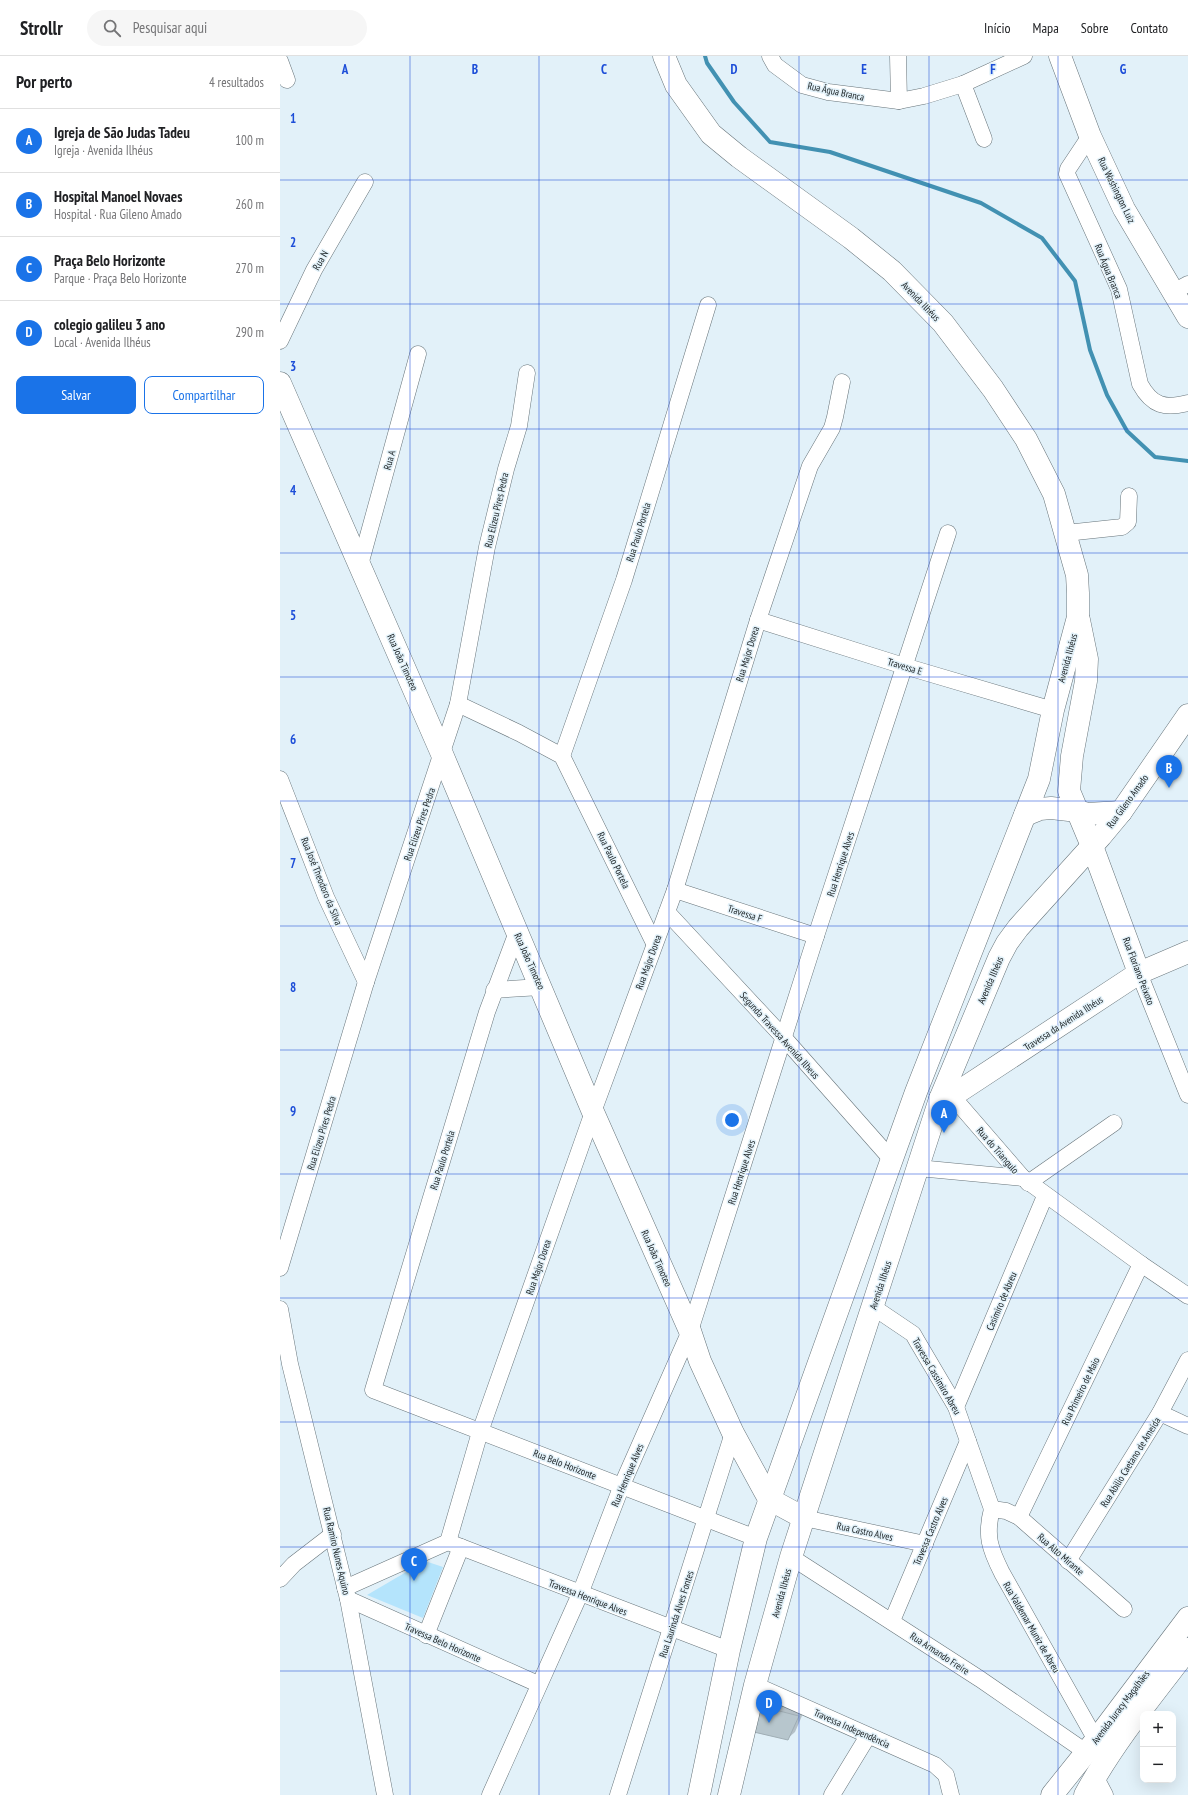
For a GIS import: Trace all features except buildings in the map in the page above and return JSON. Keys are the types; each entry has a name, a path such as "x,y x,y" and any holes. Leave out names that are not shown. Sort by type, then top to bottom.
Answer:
{"main road":[{"name":"Avenida Ilhéus","path":"664,56 676,85 711,134 739,157 851,238 892,271 943,323 992,389 1026,439 1054,494 1077,575 1078,616 1087,659 1086,681 1069,779 1069,791 1092,846 1018,928 1007,943 999,958 918,1168 791,1557 755,1685 729,1795"},
{"name":"Rua Washington Luiz","path":"1060,56 1090,136 1124,210 1181,288 1188,317"},
{"name":"Rua João Timoteo","path":"280,383 442,754 593,1112 690,1331 700,1361 733,1433 769,1499"},
{"name":"Avenida Ilhéus","path":"699,1795 729,1650 756,1538 916,1092 1038,779 1053,710 1078,616"},
{"name":"Rua Gileno Amado","path":"1092,846 1121,812 1188,716"},
{"path":"1025,815 1040,809 1051,808 1078,811 1087,814 1121,812"},
{"name":"Rua Floriano Peixoto","path":"1092,846 1139,973"},
{"name":"Travessa da Avenida Ilhéus","path":"946,1098 1139,973 1188,952"},
{"path":"769,1499 804,1518"},
{"name":"Avenida Juracy Magalhães","path":"1052,1795 1188,1618"},
{"name":"Avenida Juracy Magalhães","path":"1085,1795 1100,1786 1128,1726 1188,1649"}],"street":[{"name":"Rua Água Branca","path":"770,56 775,65 802,84 828,92 880,100 899,101 924,96 963,84 1024,56"},
{"path":"898,56 899,101"},
{"path":"280,61 286,80"},
{"path":"963,84 984,139"},
{"name":"Rua Água Branca","path":"1090,136 1068,169 1067,174 1119,289 1140,384 1145,393 1154,402 1174,407 1188,403"},
{"name":"Rua N","path":"280,341 314,270 365,182"},
{"name":"Rua Paulo Portela","path":"654,943 562,756 624,580 708,305"},
{"name":"Rua A","path":"360,565 418,354"},
{"name":"Rua Elizeu Pires Pedra","path":"280,1268 366,982 458,704 488,546 506,469 519,426 527,373"},
{"name":"Rua Major Dorea","path":"426,1635 455,1545 480,1432 593,1112 654,943 675,890 758,620 810,466 832,428 842,382"},
{"path":"1066,533 1122,527 1126,525 1128,522 1129,496"},
{"name":"Rua Henrique Alves","path":"490,1795 538,1684 580,1594 622,1485 690,1331 785,1039 816,936 948,533"},
{"name":"Travessa E","path":"758,620 904,666 1053,710"},
{"path":"458,704 562,756"},
{"name":"Rua José Theodoro da Silva","path":"280,779 326,897 366,982"},
{"name":"Travessa F","path":"675,890 816,936"},
{"name":"Segunda Travessa Avenida Ilheus","path":"667,912 785,1039 892,1160"},
{"name":"Rua Paulo Portela","path":"373,1390 494,990 517,932"},
{"name":"Rua Floriano Peixoto","path":"1139,973 1188,1095"},
{"path":"494,990 541,987"},
{"name":"Rua do Triangulo","path":"946,1098 1025,1181"},
{"path":"1114,1123 1025,1181 1188,1296"},
{"name":"Rua do Triangulo","path":"918,1168 1025,1181"},
{"name":"Casimiro de Abreu","path":"956,1407 1045,1196"},
{"name":"Rua Primeiro de Maio","path":"1019,1517 1141,1264"},
{"name":"Travessa Cassimiro Abreu","path":"872,1307 913,1334 956,1407 992,1510"},
{"name":"Rua Ramiro Nunes Aquino","path":"280,1309 285,1366 333,1534 347,1594 385,1795"},
{"name":"Rua Abilio Caetano de Ameida","path":"1068,1561 1160,1413 1188,1360"},
{"name":"Rua Belo Horizonte","path":"373,1390 756,1538"},
{"path":"1160,1413 1188,1426"},
{"name":"Rua Laurinda Alves Fontes","path":"618,1795 733,1433"},
{"name":"Travessa Castro Alves","path":"892,1621 968,1441"},
{"name":"Rua Alto Mirante","path":"992,1510 1006,1511 1019,1517 1124,1609"},
{"name":"Rua Valdemar Muniz de Abreu","path":"992,1510 988,1524 988,1537 991,1552 1091,1746"},
{"name":"Rua Castro Alves","path":"804,1518 925,1544"},
{"path":"280,1579 294,1564 333,1534"},
{"path":"347,1594 455,1545"},
{"name":"Travessa Henrique Alves","path":"455,1545 729,1650"},
{"name":"Rua Armando Freire","path":"791,1557 892,1621 1039,1719 1091,1746"},
{"name":"Travessa Belo Horizonte","path":"347,1594 426,1635 538,1684"},
{"name":"Travessa Independência","path":"755,1685 935,1765 946,1775 952,1795"},
{"path":"832,1795 868,1736"}],"shaded area":[{"path":"425,1561 443,1567 423,1618 367,1595"}],"waterway":[{"path":"705,56 707,63 734,102 770,142 830,152 981,203 1042,238 1075,281 1090,350 1107,395 1127,431 1155,457 1188,461"}],"place":[{"name":"Hospital Manoel Novaes","path":"1169,788"},
{"name":"Igreja de São Judas Tadeu","path":"944,1133"},
{"name":"Praça Belo Horizonte","path":"414,1581"},
{"name":"colegio galileu 3 ano","path":"769,1723"}]}
